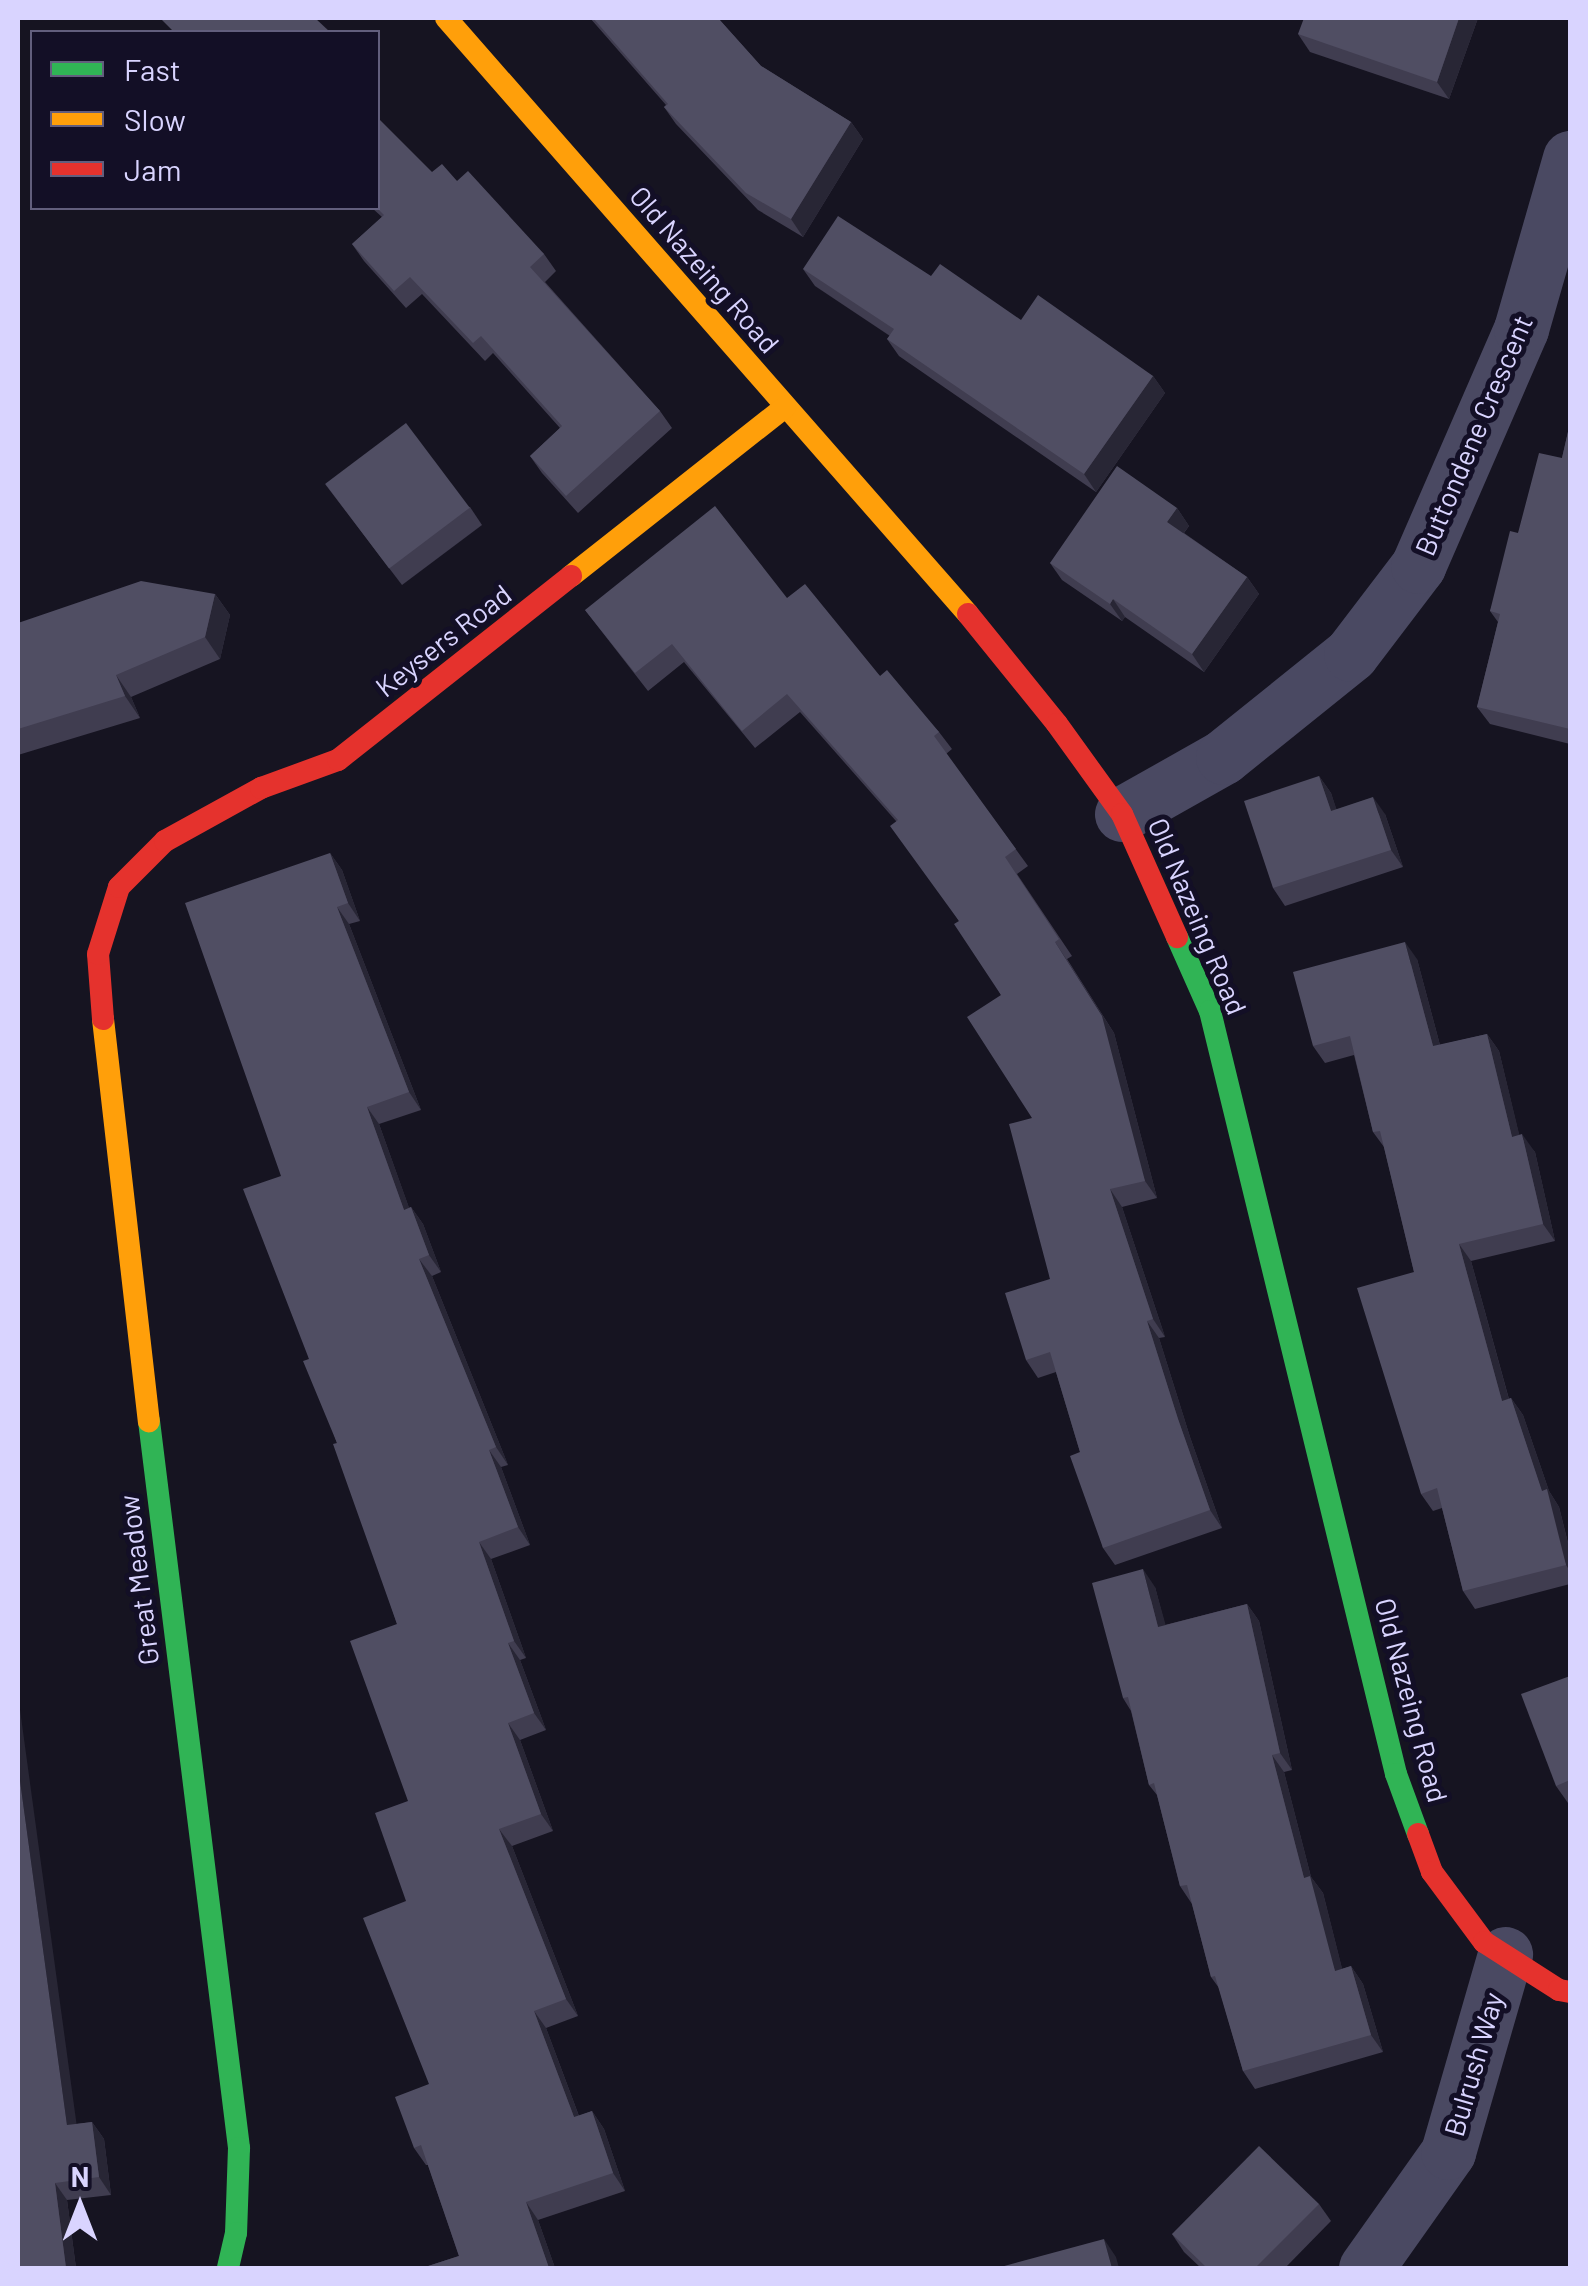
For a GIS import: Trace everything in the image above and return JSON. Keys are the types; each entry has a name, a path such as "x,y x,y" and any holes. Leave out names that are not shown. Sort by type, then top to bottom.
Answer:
{"street":[{"name":"Old Nazeing Road","path":"446,18 978,626 1057,724 1122,814 1210,1011 1396,1774 1432,1872 1484,1942 1559,1990 1570,1992"},
{"name":"Buttondene Crescent","path":"1122,814 1224,757 1351,654 1418,566 1521,329 1570,158"},
{"name":"Keysers Road","path":"119,887 165,841 261,788 338,760 785,407"},
{"name":"Great Meadow","path":"119,887 98,954 104,1031 219,2016 239,2148 236,2232 228,2268"},
{"name":"Bulrush Way","path":"1366,2268 1448,2152 1504,1954"}],"building":[{"path":"160,18 315,18 328,30 172,30"},
{"path":"593,18 718,18 761,66 851,122 791,219 746,193 664,107 668,104"},
{"path":"1304,18 1459,18 1437,82 1298,34"},
{"path":"380,120 432,172 442,164 457,181 468,171 544,254 530,267 660,411 566,496 530,456 562,426 481,336 473,343 410,277 394,291 352,244 384,215 379,210"},
{"path":"838,216 931,276 940,264 1021,320 1038,295 1153,376 1084,474 887,339 894,329 803,269"},
{"path":"406,423 470,508 389,568 325,484"},
{"path":"1570,423 1570,729 1477,707 1500,614 1490,611 1510,531 1518,533 1539,453 1562,458"},
{"path":"1117,466 1177,508 1167,522 1247,577 1192,654 1113,599 1110,604 1050,563"},
{"path":"715,506 787,598 805,584 880,676 887,670 939,732 934,736 1016,849 1005,857 1059,939 1055,942 1102,1016 1145,1181 1110,1189 1153,1319 1147,1321 1210,1510 1103,1548 1070,1456 1080,1452 1050,1352 1026,1360 1005,1293 1050,1279 1009,1124 1032,1118 967,1017 1001,995 954,924 959,921 890,826 898,820 787,694 742,731 672,644 635,673 585,610"},
{"path":"141,581 215,594 205,637 116,675 125,696 18,729 18,623"},
{"path":"1319,776 1331,811 1373,797 1391,850 1273,888 1244,801"},
{"path":"330,853 348,903 337,907 409,1092 367,1107 404,1210 411,1207 429,1255 419,1259 496,1447 489,1450 518,1527 479,1542 514,1641 508,1643 534,1713 508,1723 541,1814 499,1829 566,1999 534,2011 574,2117 592,2111 613,2173 526,2202 549,2268 422,2268 459,2256 421,2145 414,2148 395,2097 429,2084 363,1918 406,1901 375,1813 408,1801 350,1641 397,1624 333,1444 337,1443 303,1361 309,1359 243,1189 281,1176 185,903"},
{"path":"1405,942 1433,1046 1487,1034 1512,1137 1522,1134 1543,1224 1459,1244 1502,1401 1511,1398 1542,1491 1547,1489 1566,1565 1463,1591 1437,1488 1421,1494 1357,1288 1414,1272 1380,1131 1373,1132 1350,1036 1313,1046 1293,972"},
{"path":"1143,1569 1158,1627 1247,1604 1280,1753 1272,1755 1304,1878 1310,1876 1335,1971 1351,1966 1371,2035 1243,2071 1215,1976 1211,1977 1187,1885 1180,1886 1154,1783 1149,1785 1128,1697 1123,1698 1092,1583"},
{"path":"1570,1676 1570,1780 1556,1786 1521,1694"},
{"path":"18,1766 67,2125 92,2122 99,2177 55,2183 66,2268 18,2268"},
{"path":"1259,2146 1319,2204 1255,2268 1207,2268 1172,2234"},
{"path":"1104,2239 1112,2268 997,2268"}],"traffic: fast":[{"path":"1177,937 1210,1011 1396,1774 1418,1834"},
{"path":"149,1421 239,2148 236,2233 228,2268"}],"traffic: slow":[{"path":"446,18 968,614"},
{"path":"571,576 785,407"},
{"path":"103,1019 149,1421"}],"traffic: jam":[{"path":"103,1019 98,954 119,887 165,841 261,788 338,760 571,576"},
{"path":"968,614 1057,724 1122,814 1177,937"},
{"path":"1418,1834 1432,1872 1484,1942 1559,1990 1570,1992"}]}
